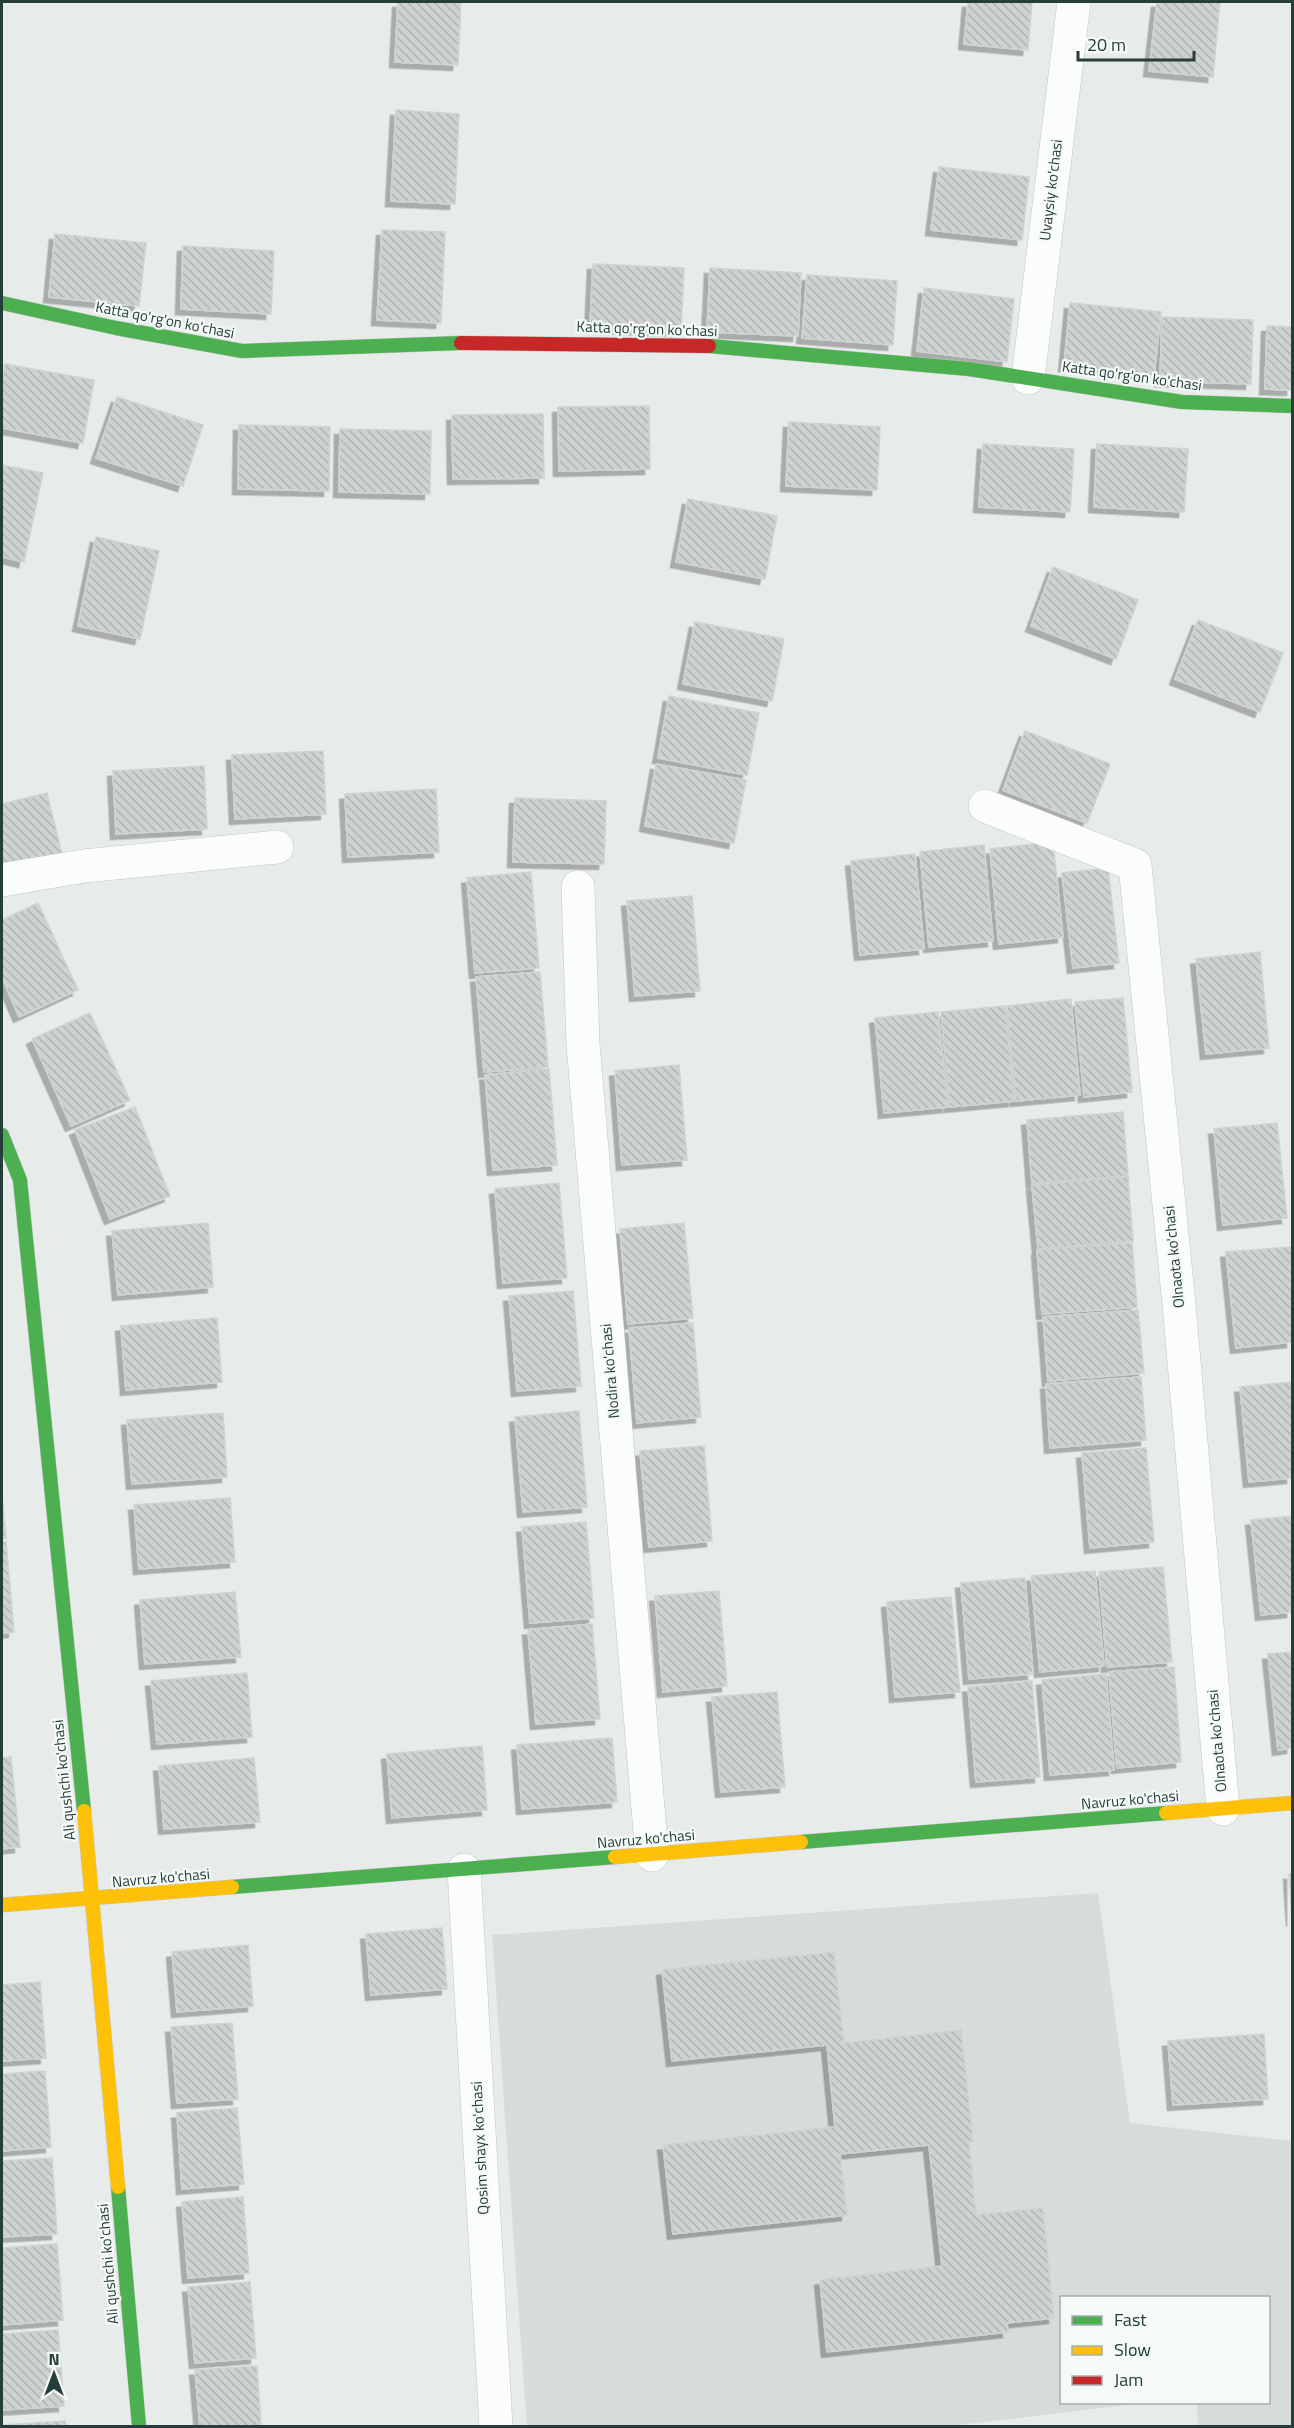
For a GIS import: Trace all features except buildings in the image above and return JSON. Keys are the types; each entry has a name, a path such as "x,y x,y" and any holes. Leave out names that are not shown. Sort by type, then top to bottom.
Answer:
{"street":[{"name":"Uvaysiy ko'chasi","path":"1028,378 1074,2"},
{"name":"Katta qo'rg'on ko'chasi","path":"2,303 116,328 242,351 493,342 688,344 969,369 1182,402 1293,406"},
{"name":"Olnaota ko'chasi","path":"985,806 1135,865 1179,1304 1222,1809"},
{"path":"2,880 84,866 277,847"},
{"name":"Nodira ko'chasi","path":"578,887 584,1056 652,1855"},
{"name":"Ali qushchi ko'chasi","path":"2,1135 20,1180 93,1900 139,2427"},
{"name":"Navruz ko'chasi","path":"2,1905 93,1900 1293,1803"},
{"name":"Qosim shayx ko'chasi","path":"464,1870 496,2427"}],"shaded area":[{"path":"1098,1893 1130,2123 1292,2141 1292,2426 1198,2426 1197,2404 1270,2404 1270,2296 1060,2296 1060,2404 1134,2404 951,2426 527,2426 492,1935"}],"traffic: fast":[{"path":"2,303 116,328 242,351 461,343"},
{"path":"709,346 969,369 1182,402 1292,406"},
{"path":"2,1135 20,1180 84,1811"},
{"path":"801,1842 1166,1813"},
{"path":"232,1887 615,1857"},
{"path":"118,2187 139,2426"}],"traffic: slow":[{"path":"1166,1813 1292,1803"},
{"path":"84,1811 118,2187"},
{"path":"615,1857 801,1842"},
{"path":"2,1905 232,1887"}],"traffic: jam":[{"path":"461,343 709,346"}]}
